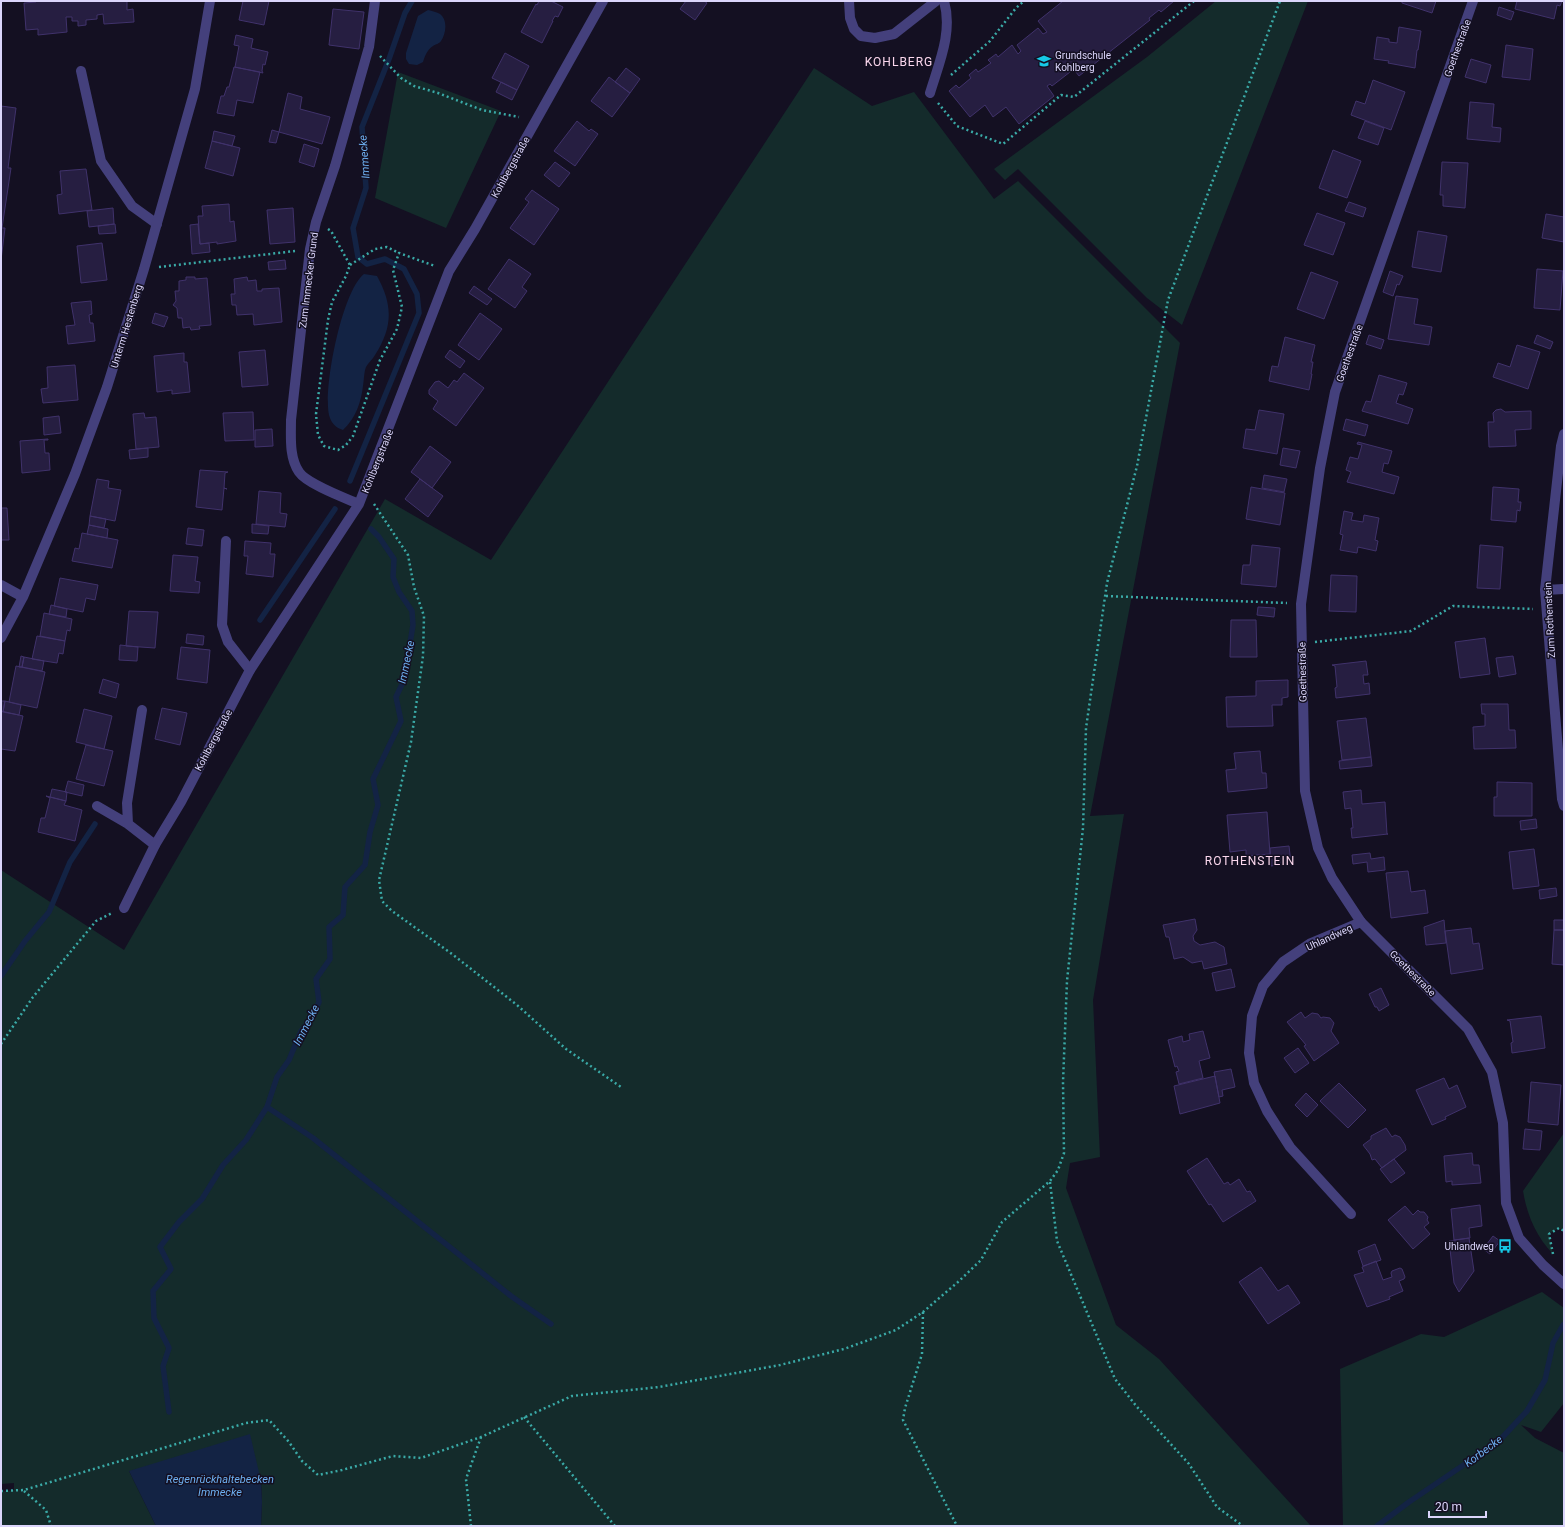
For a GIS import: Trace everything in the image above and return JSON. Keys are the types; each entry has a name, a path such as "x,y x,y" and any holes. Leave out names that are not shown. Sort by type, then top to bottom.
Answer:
{"street":[{"name":"Unterm Hestenberg","path":"1,638 23,597 75,474 108,387 144,269 195,89 210,1"},
{"name":"Zum Immecker Grund","path":"359,504 309,481 300,474 295,464 291,443 291,420 310,249 316,222 335,166 369,47 375,1"},
{"name":"Kohlbergstraße","path":"124,908 155,845 181,802 250,670 359,504 450,272 603,1"},
{"path":"849,1 850,18 854,29 861,36 875,38 894,34 936,1"},
{"path":"930,93 942,55 948,25 944,1"},
{"name":"Goethestraße","path":"1473,1 1335,392 1320,468 1301,604 1305,791 1318,848 1332,878 1361,922 1468,1029 1492,1072 1503,1123 1506,1203 1519,1238 1543,1265 1564,1284"},
{"path":"81,71 101,161 132,206 157,224"},
{"name":"Zum Rothenstein","path":"1564,434 1561,446 1546,590 1562,799 1564,806"},
{"path":"226,541 222,625 228,642 250,670"},
{"path":"1,585 23,597"},
{"path":"1546,590 1564,589"},
{"path":"128,824 127,803 142,710"},
{"path":"97,806 128,824 155,845"},
{"name":"Uhlandweg","path":"1351,1214 1290,1147 1267,1111 1254,1083 1249,1053 1252,1016 1258,998 1263,986 1283,962 1311,943 1361,922"}],"path":[{"path":"950,76 990,41 1016,8 1024,1"},
{"path":"930,93 957,126 1003,144 1061,96 1074,97 1194,1"},
{"path":"1,1491 24,1490 246,1423 269,1420 289,1442 302,1461 318,1475 393,1456 421,1458 481,1437 572,1396 666,1386 780,1365 844,1349 896,1330 923,1312 981,1260 1002,1222 1050,1181 1058,1170 1064,1153 1063,1082 1067,988 1083,828 1086,728 1108,583 1136,466 1168,300 1280,1"},
{"path":"382,57 401,78 414,86 438,93 482,110 519,117"},
{"path":"316,222 332,231 350,265"},
{"path":"399,253 393,270 402,307 397,329 380,360 353,436 338,450 324,446 318,435 316,414 328,320 332,302 346,276 350,265 375,249 387,247 450,272"},
{"path":"144,269 310,249"},
{"path":"365,491 408,555 414,588 424,616 423,656 411,742 379,880 382,901 392,911 452,954 517,1005 566,1049 621,1087"},
{"path":"1106,596 1301,604"},
{"path":"1301,644 1411,631 1453,606 1547,610"},
{"path":"1,1044 33,997 96,921 124,908"},
{"path":"1050,1181 1057,1241 1115,1379 1137,1407 1189,1464 1217,1507 1243,1526"},
{"path":"1543,1265 1553,1254 1549,1234 1559,1228 1564,1231"},
{"path":"923,1312 922,1354 905,1408 904,1420 925,1460 954,1523 957,1526"},
{"path":"524,1417 614,1526"},
{"path":"471,1526 466,1479 481,1437"},
{"path":"24,1490 46,1510 51,1526"}],"green space":[{"path":"1216,1 1308,1 1182,325 1147,298 1018,169 1005,180 994,169 1147,57"},
{"path":"814,68 872,106 914,92 994,199 1018,181 1180,343 1090,816 1124,814 1093,1000 1100,1157 1070,1163 1066,1188 1116,1325 1159,1359 1311,1526 261,1526 261,1481 129,1471 156,1526 1,1526 1,1492 14,1490 14,1483 1,1484 1,870 124,950 385,499 491,560"},
{"path":"398,72 501,111 446,228 375,198"},
{"path":"1564,1133 1564,1231 1559,1228 1549,1234 1553,1254 1533,1225 1523,1191"},
{"path":"1542,1292 1564,1308 1564,1403 1541,1432 1521,1425 1535,1438 1564,1453 1564,1526 1343,1526 1340,1369 1421,1334 1444,1337"}],"water":[{"path":"428,10 440,14 443,17 445,27 443,38 440,42 429,49 423,62 417,65 409,64 406,59 406,53 418,16"},
{"path":"364,274 377,276 386,297 389,316 388,325 381,345 366,367 361,398 355,415 343,430 334,425 329,415 329,384 336,341 348,299 356,284"},
{"name":"Regenrückhaltebecken Immecke","path":"250,1434 261,1481 261,1526 156,1526 129,1471"}],"building":[{"path":"35,1 127,1 127,10 133,9 134,22 104,24 103,14 97,15 97,19 86,20 86,25 78,26 78,21 72,21 72,17 66,17 67,32 38,35 38,29 26,30 24,3 36,2"},
{"path":"243,1 269,1 264,25 239,20"},
{"path":"539,1 551,1 563,7 558,17 555,16 552,21 542,43 521,32"},
{"path":"686,1 704,1 707,3 695,20 680,9"},
{"name":"Grundschule Kohlberg","path":"1063,1 1174,1 1161,12 1159,10 1149,18 1150,20 1079,76 1072,67 1068,69 1070,72 1052,86 1050,84 1047,86 1054,96 1019,124 1006,107 993,117 985,105 970,117 949,91 956,85 959,88 971,78 969,75 976,69 978,72 991,63 988,60 996,54 998,57 1012,45 1018,54 1021,51 1017,45 1038,28 1043,34 1047,32 1038,21"},
{"path":"1402,1 1436,1 1432,13 1402,3"},
{"path":"1517,1 1562,1 1560,6 1557,5 1554,19 1515,9"},
{"path":"1499,7 1514,12 1511,20 1497,15"},
{"path":"333,9 364,12 359,49 329,45"},
{"path":"1399,27 1421,31 1415,68 1388,63 1389,61 1374,59 1377,37 1389,39 1389,42 1397,43"},
{"path":"236,35 253,39 251,48 268,52 265,65 263,64 263,73 235,67 239,46 234,45"},
{"path":"1506,45 1533,49 1530,80 1502,77"},
{"path":"505,53 529,66 517,90 492,78"},
{"path":"1471,59 1491,65 1486,83 1465,77"},
{"path":"234,67 260,72 253,103 237,100 234,116 217,113 221,96 224,96 227,87 229,87"},
{"path":"626,68 640,79 630,93 615,82"},
{"path":"609,77 630,93 612,117 591,101"},
{"path":"1373,80 1405,92 1391,130 1351,115 1356,101 1365,104"},
{"path":"501,82 517,90 512,100 496,92"},
{"path":"288,93 302,97 300,109 330,117 322,144 279,132"},
{"path":"1470,102 1494,104 1492,127 1501,128 1500,142 1467,139"},
{"path":"1,106 16,108 8,168 11,168 2,228 5,228 1,260"},
{"path":"577,121 589,131 591,129 598,134 575,166 554,151"},
{"path":"1365,121 1384,128 1378,145 1358,138"},
{"path":"272,130 279,132 276,143 269,142"},
{"path":"214,131 235,136 232,146 212,141"},
{"path":"212,141 240,148 233,176 205,168"},
{"path":"304,144 319,149 314,167 299,162"},
{"path":"1333,150 1361,161 1347,198 1319,188"},
{"path":"555,162 570,173 559,187 544,175"},
{"path":"1442,162 1468,163 1465,208 1443,206 1443,195 1440,195"},
{"path":"86,169 92,210 59,214 57,195 62,194 60,171"},
{"path":"532,190 559,209 534,245 510,228 529,202 525,199"},
{"path":"1349,202 1366,208 1363,217 1345,211"},
{"path":"229,204 230,222 234,221 236,241 217,244 217,242 200,244 198,216 203,216 202,206"},
{"path":"113,208 114,224 89,227 87,211"},
{"path":"293,208 295,242 270,244 267,210"},
{"path":"1317,213 1345,223 1333,255 1304,245"},
{"path":"1546,214 1564,217 1564,242 1542,238"},
{"path":"115,224 116,233 99,234 98,226"},
{"path":"198,224 200,244 209,243 210,252 192,254 190,225"},
{"path":"1418,231 1447,236 1441,272 1412,267"},
{"path":"102,243 107,280 81,283 77,246"},
{"path":"509,259 531,274 522,287 527,291 515,308 488,289"},
{"path":"285,260 286,269 269,270 268,262"},
{"path":"1537,269 1563,271 1560,310 1534,308"},
{"path":"1390,271 1403,276 1399,285 1397,284 1393,296 1383,292"},
{"path":"1311,272 1338,282 1324,319 1297,309"},
{"path":"186,277 195,277 195,279 207,278 211,325 199,326 200,329 191,330 190,327 183,328 182,318 178,318 177,308 173,305 176,301 175,291 179,291 179,281 186,280"},
{"path":"247,277 248,281 256,280 257,291 262,291 262,289 279,288 282,322 254,325 253,314 237,315 236,305 232,305 231,294 235,294 234,279"},
{"path":"474,286 492,299 487,305 469,293"},
{"path":"1396,296 1418,299 1414,324 1432,327 1429,345 1388,339"},
{"path":"91,301 92,314 89,315 90,323 93,323 95,341 68,344 66,326 75,325 71,303"},
{"path":"155,313 168,317 164,327 152,323"},
{"path":"480,313 502,329 479,360 458,345"},
{"path":"1369,335 1384,340 1381,349 1366,344"},
{"path":"1537,335 1553,342 1550,349 1534,343"},
{"path":"1285,337 1315,345 1311,362 1313,362 1309,390 1269,381 1272,366 1278,367"},
{"path":"1517,345 1540,352 1528,389 1493,377 1498,363 1510,367"},
{"path":"265,350 268,385 242,387 239,352"},
{"path":"450,350 465,361 460,368 445,357"},
{"path":"184,353 184,362 187,362 190,392 172,394 172,390 157,392 154,356"},
{"path":"75,365 78,400 43,403 41,389 48,388 47,367"},
{"path":"464,373 484,388 456,426 433,409 438,401 429,394 429,390 435,382 439,381 448,388 454,380 457,382"},
{"path":"1379,375 1407,383 1403,395 1399,394 1396,403 1413,409 1408,424 1362,411 1366,401 1371,402"},
{"path":"1501,409 1505,412 1531,411 1531,429 1515,430 1516,446 1489,447 1488,422 1494,422 1493,413 1496,410"},
{"path":"1259,410 1284,414 1277,454 1243,448 1246,429 1255,430"},
{"path":"253,412 254,440 225,441 223,413"},
{"path":"144,413 145,418 156,417 159,447 136,449 133,414"},
{"path":"59,416 61,433 44,435 43,418"},
{"path":"1346,419 1368,425 1365,436 1343,430"},
{"path":"272,429 273,446 255,447 255,430"},
{"path":"48,439 44,440 45,453 49,453 50,470 22,473 20,441"},
{"path":"1358,442 1392,451 1388,464 1384,463 1382,472 1399,477 1394,494 1347,482 1351,472 1346,470 1350,457 1358,459 1362,445 1357,444"},
{"path":"430,446 451,462 432,488 411,472"},
{"path":"148,448 148,457 130,459 129,450"},
{"path":"1283,448 1300,451 1296,468 1280,465"},
{"path":"200,470 228,472 225,473 222,510 196,507"},
{"path":"1264,475 1287,479 1284,492 1262,488"},
{"path":"97,479 109,481 108,488 121,490 115,521 90,516"},
{"path":"420,479 443,496 428,517 405,499"},
{"path":"1251,487 1285,493 1280,525 1246,519"},
{"path":"1493,487 1519,489 1518,502 1521,502 1520,511 1517,510 1516,522 1491,520"},
{"path":"259,491 281,493 280,513 287,514 285,527 256,524"},
{"path":"1,508 7,508 9,540 1,540"},
{"path":"1344,511 1353,513 1351,520 1363,522 1364,515 1379,518 1375,540 1378,541 1376,551 1358,547 1357,553 1340,550 1343,535 1340,534"},
{"path":"90,516 106,519 104,528 89,525"},
{"path":"252,524 269,526 268,534 252,533"},
{"path":"89,525 108,529 107,538 87,534"},
{"path":"188,528 204,530 202,546 186,544"},
{"path":"82,533 118,540 112,568 72,561 75,548 79,549"},
{"path":"245,541 271,543 270,554 275,554 273,577 246,574 248,556 244,556"},
{"path":"1252,545 1280,548 1276,587 1241,584 1243,565 1250,565"},
{"path":"1480,545 1503,547 1500,589 1477,588"},
{"path":"173,555 198,557 195,581 200,582 199,593 170,591"},
{"path":"1331,575 1357,576 1356,612 1329,611"},
{"path":"60,578 98,585 95,600 86,598 83,612 54,606"},
{"path":"51,605 67,609 66,617 49,614"},
{"path":"1258,607 1275,608 1274,617 1257,615"},
{"path":"129,611 158,612 155,648 126,646"},
{"path":"44,613 72,619 70,631 67,630 65,641 40,636"},
{"path":"1231,620 1256,620 1257,657 1230,657"},
{"path":"187,634 204,636 203,645 186,643"},
{"path":"37,636 65,641 63,654 59,653 57,663 32,659"},
{"path":"1485,638 1490,674 1460,678 1455,642"},
{"path":"120,645 138,647 137,661 119,660"},
{"path":"181,647 210,650 207,683 177,679"},
{"path":"21,656 24,657 22,667 19,667"},
{"path":"1513,656 1516,674 1499,677 1496,658"},
{"path":"24,657 44,661 42,671 22,667"},
{"path":"1366,661 1368,675 1363,675 1364,684 1369,683 1370,694 1336,698 1335,688 1337,687 1335,666 1332,665"},
{"path":"16,666 45,672 37,708 9,702"},
{"path":"103,679 119,684 116,698 99,693"},
{"path":"1288,680 1288,697 1282,698 1282,705 1272,705 1273,726 1227,727 1226,697 1256,696 1256,681"},
{"path":"1,701 5,701 3,712 1,711"},
{"path":"5,701 21,705 19,715 3,712"},
{"path":"1481,704 1508,704 1509,730 1515,730 1516,748 1474,749 1473,727 1485,726 1485,714 1482,714"},
{"path":"162,708 187,713 180,745 155,739"},
{"path":"84,709 112,716 104,749 76,742"},
{"path":"1,711 23,716 15,751 1,749"},
{"path":"1366,718 1371,757 1342,760 1337,721"},
{"path":"86,745 113,751 104,786 76,779"},
{"path":"1260,751 1262,773 1266,773 1267,788 1228,792 1226,770 1236,769 1234,753"},
{"path":"1371,757 1372,766 1340,769 1339,761"},
{"path":"68,781 84,785 82,796 65,792"},
{"path":"1497,782 1532,783 1532,816 1494,816 1494,797 1497,797"},
{"path":"52,789 67,792 66,801 50,797"},
{"path":"1361,790 1362,804 1385,802 1388,834 1352,838 1351,828 1353,828 1351,808 1345,809 1343,792"},
{"path":"46,796 66,801 64,805 82,810 75,841 38,832 41,818 45,818 50,798"},
{"path":"1267,812 1270,854 1246,856 1246,850 1230,852 1227,815"},
{"path":"1536,819 1537,828 1521,830 1520,821"},
{"path":"1289,846 1291,863 1271,866 1270,848"},
{"path":"1534,849 1539,886 1513,889 1509,852"},
{"path":"1370,853 1371,859 1384,857 1385,870 1368,872 1367,862 1353,864 1352,855"},
{"path":"1408,871 1411,892 1425,890 1428,913 1391,918 1386,873"},
{"path":"1556,888 1557,896 1540,899 1539,890"},
{"path":"1195,919 1197,930 1193,936 1194,941 1200,945 1215,942 1224,947 1227,964 1204,969 1202,961 1192,963 1183,957 1174,959 1169,937 1166,937 1163,925"},
{"path":"1444,920 1446,943 1426,945 1424,927"},
{"path":"1554,920 1564,920 1564,930 1554,930"},
{"path":"1471,928 1473,944 1479,943 1483,969 1451,974 1445,931"},
{"path":"1554,930 1564,930 1564,965 1552,964"},
{"path":"1231,969 1235,987 1216,991 1212,973"},
{"path":"1381,988 1389,1005 1379,1011 1377,1007 1375,1007 1369,994"},
{"path":"1301,1012 1305,1018 1312,1013 1318,1014 1321,1018 1330,1018 1334,1023 1331,1031 1339,1043 1314,1061 1304,1046 1306,1045 1287,1022"},
{"path":"1541,1016 1545,1048 1512,1053 1511,1043 1513,1042 1510,1021 1507,1020"},
{"path":"1203,1031 1210,1058 1199,1061 1203,1078 1179,1084 1176,1072 1179,1071 1177,1066 1175,1067 1168,1040 1182,1036 1183,1042 1190,1040 1189,1034"},
{"path":"1298,1048 1309,1063 1295,1073 1284,1058"},
{"path":"1231,1069 1235,1087 1222,1090 1223,1096 1219,1097 1214,1072"},
{"path":"1215,1076 1220,1103 1180,1114 1174,1086"},
{"path":"1444,1078 1449,1089 1457,1085 1466,1107 1445,1117 1446,1119 1432,1125 1416,1090"},
{"path":"1531,1082 1561,1085 1558,1125 1528,1122"},
{"path":"1339,1083 1366,1110 1348,1128 1320,1101"},
{"path":"1306,1093 1318,1105 1307,1117 1295,1105"},
{"path":"1386,1128 1392,1137 1395,1135 1400,1137 1406,1150 1382,1168 1375,1159 1372,1160 1370,1154 1363,1145 1371,1139 1371,1136"},
{"path":"1525,1129 1542,1131 1540,1150 1523,1149"},
{"path":"1472,1153 1473,1165 1479,1165 1481,1183 1452,1185 1452,1181 1446,1182 1444,1156"},
{"path":"1207,1158 1224,1184 1228,1182 1230,1185 1239,1179 1247,1192 1250,1191 1256,1201 1223,1222 1211,1204 1209,1205 1187,1171"},
{"path":"1394,1159 1405,1173 1391,1183 1380,1169"},
{"path":"1480,1205 1482,1226 1469,1228 1470,1238 1454,1240 1451,1209"},
{"path":"1405,1206 1413,1215 1418,1210 1420,1212 1424,1212 1428,1217 1427,1220 1429,1223 1424,1227 1430,1234 1413,1249 1388,1220"},
{"path":"1493,1236 1500,1241 1490,1254 1483,1249"},
{"path":"1469,1238 1474,1271 1459,1292 1454,1283 1449,1241"},
{"path":"1375,1244 1381,1260 1363,1266 1358,1251"},
{"path":"1376,1261 1383,1280 1392,1277 1392,1271 1400,1268 1402,1269 1405,1277 1399,1281 1403,1291 1389,1297 1390,1299 1367,1307 1354,1275 1364,1272 1362,1267"},
{"path":"1261,1267 1278,1291 1288,1285 1300,1303 1268,1324 1239,1282"}],"waterway":[{"name":"Immecke","path":"350,481 419,313 417,294 404,269 385,259 367,264 358,257 353,228 366,188 362,127 389,59 405,13 412,1"},
{"path":"260,620 335,509"},
{"name":"Immecke","path":"169,1412 163,1366 169,1348 154,1318 153,1291 171,1269 160,1247 179,1222 202,1199 223,1165 246,1140 267,1107 277,1077 289,1060 301,1031 311,1019 319,1002 316,979 330,959 329,927 343,915 345,887 365,865 370,832 378,805 373,779 401,721 396,697 404,680 413,625 412,611 399,592 393,577 394,559 379,537 371,529"},
{"path":"1,976 25,941 49,912 70,862 95,824"},
{"path":"267,1107 313,1138 511,1296 551,1324"},
{"name":"Korbecke","path":"1377,1526 1409,1502 1499,1441 1527,1411 1545,1380 1553,1343 1563,1325"}],"place":[{"name":"Grundschule Kohlberg","path":"1044,61"},
{"name":"Uhlandweg","path":"1505,1246"}],"district":[{"name":"KOHLBERG","path":"899,62"},
{"name":"ROTHENSTEIN","path":"1250,861"}]}
